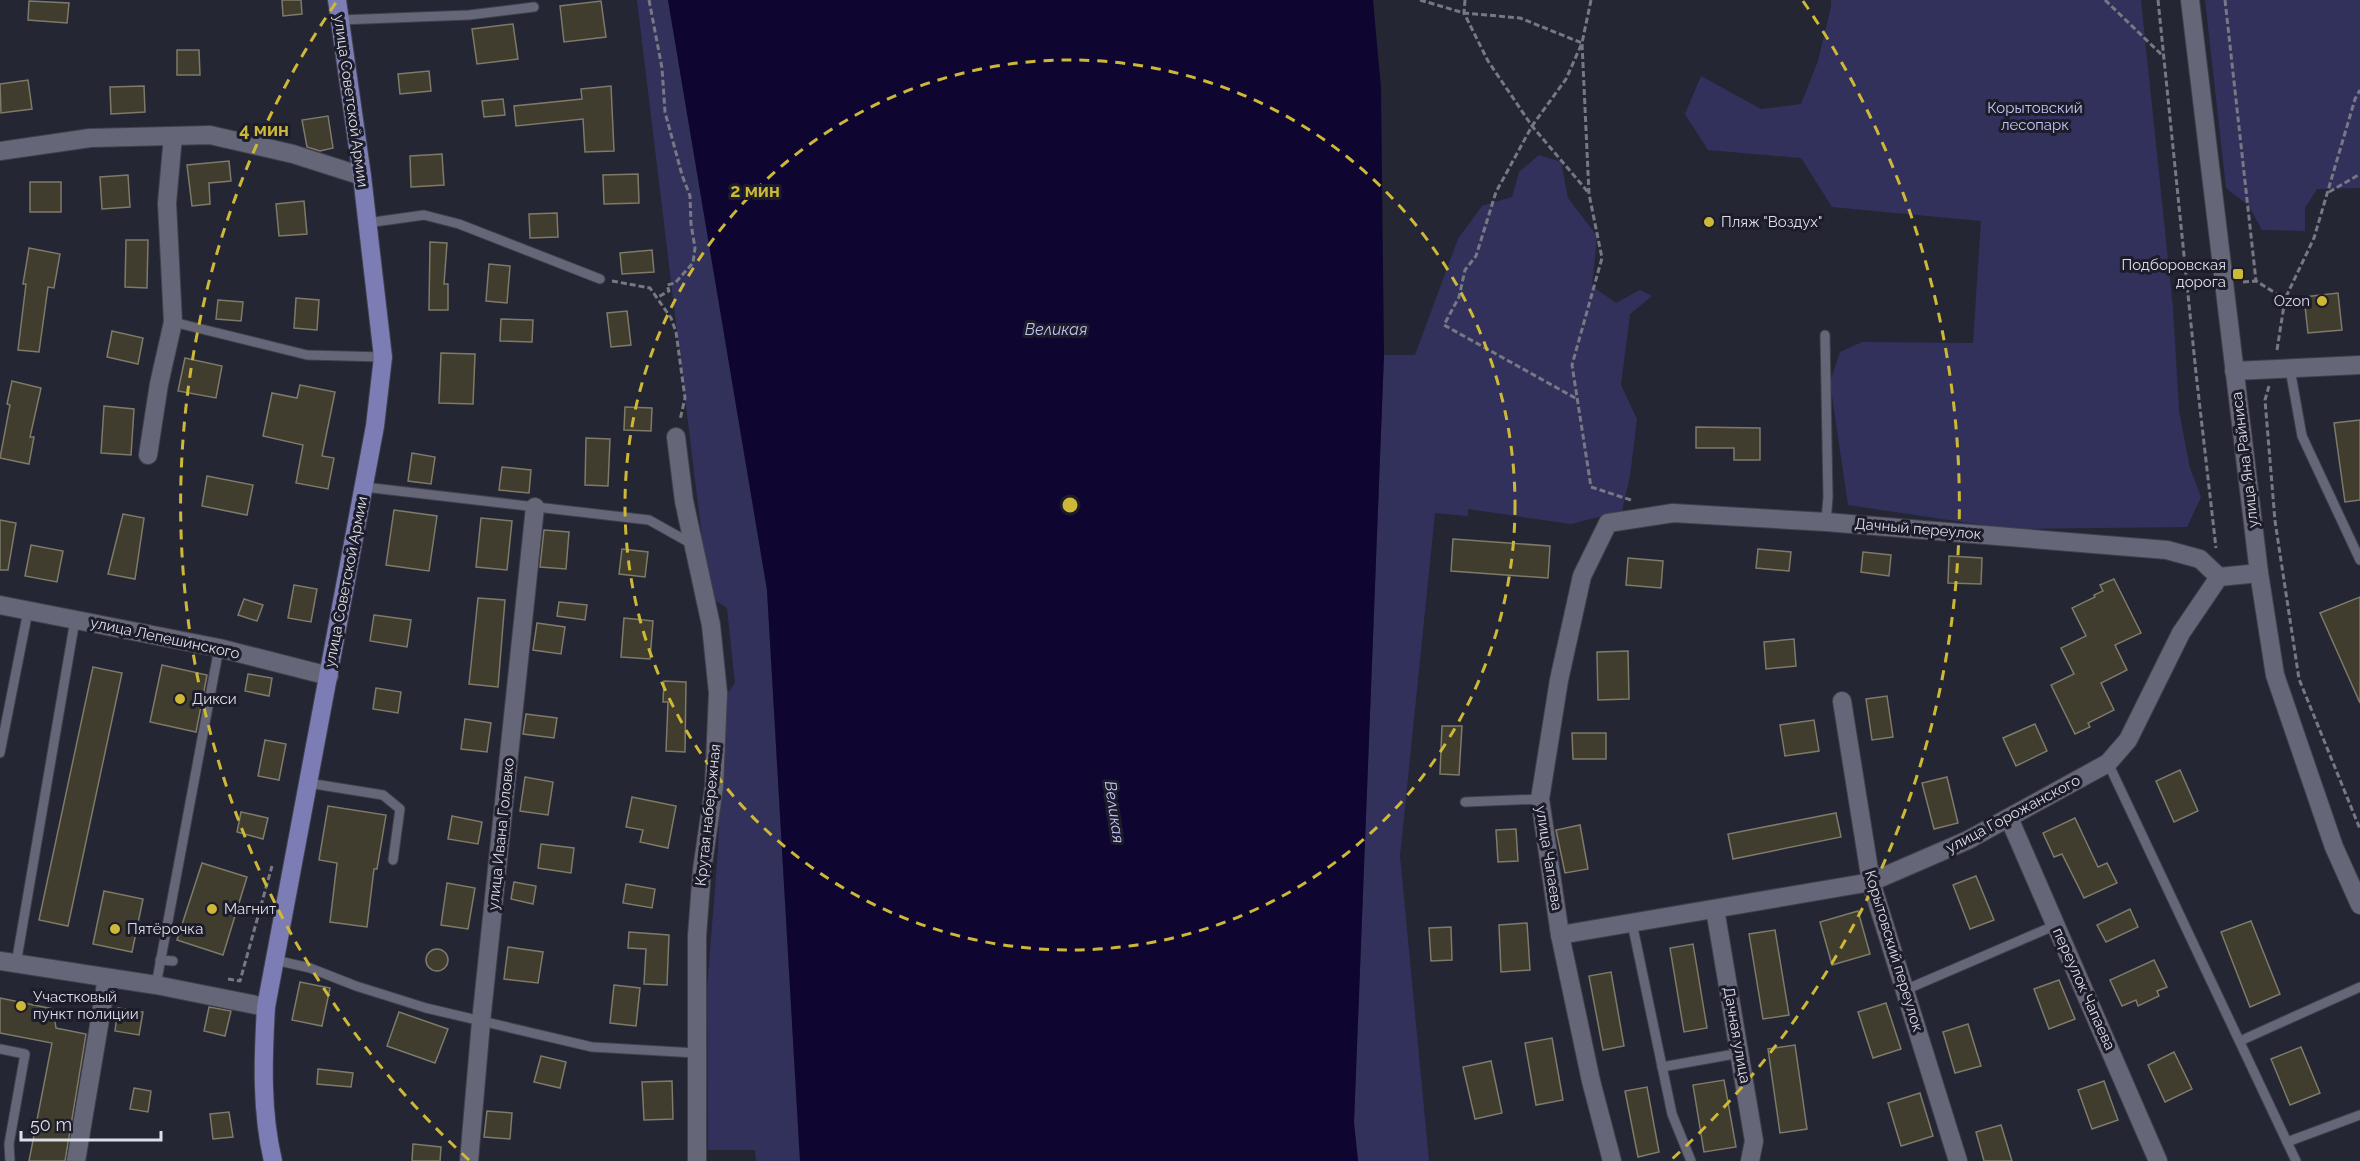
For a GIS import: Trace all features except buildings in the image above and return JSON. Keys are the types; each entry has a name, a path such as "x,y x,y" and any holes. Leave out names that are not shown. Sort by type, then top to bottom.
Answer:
{"main road":[{"name":"улица Советской Армии","path":"273,1161 266,1134 263,1053 266,1007 375,426 383,357 363,176 337,0"}],"street":[{"name":"улица Яна Райниса","path":"2190,0 2259,573 2275,675 2334,846 2360,905"},
{"path":"0,151 90,138 210,135 293,154 363,176"},
{"path":"148,455 159,384 173,322 167,203 173,136"},
{"path":"2234,371 2360,365"},
{"name":"Крутая набережная","path":"676,436 684,501 711,625 718,693 714,787 702,870 697,936 698,1161"},
{"name":"улица Ивана Головко","path":"469,1161 481,1022 535,507"},
{"name":"Дачный переулок","path":"1608,523 1673,513 1826,522 2167,550 2200,559 2219,577"},
{"name":"улица Чапаева","path":"1608,523 1582,576 1559,680 1540,799 1560,935 1612,1161"},
{"path":"2219,577 2259,573"},
{"name":"улица Горожанского","path":"1560,935 1870,882 1968,840 2009,818 2108,763 2128,740 2181,633 2219,577"},
{"name":"улица Лепешинского","path":"0,605 219,648 329,676"},
{"name":"Корытовский переулок","path":"1842,702 1870,882 1958,1161"},
{"name":"переулок Чапаева","path":"2009,818 2158,1161"},
{"name":"Дачная улица","path":"1715,909 1755,1140 1750,1161"},
{"path":"8,962 156,985 266,1007"},
{"path":"76,1161 107,978"}],"lane":[{"path":"340,20 469,15 534,7"},
{"path":"368,223 424,214 459,224 600,279"},
{"path":"173,322 307,355 383,357"},
{"path":"1825,335 1828,497 1826,522"},
{"path":"2282,369 2302,436 2360,560"},
{"path":"364,487 649,520 694,545"},
{"path":"0,753 28,611"},
{"path":"8,962 75,620"},
{"path":"156,985 219,648"},
{"path":"2108,763 2296,1161"},
{"path":"308,783 383,795 400,809 393,860"},
{"path":"1465,802 1540,799"},
{"path":"1632,923 1672,1114 1690,1161"},
{"path":"1905,990 2056,925"},
{"path":"160,960 173,961"},
{"path":"275,960 310,968 356,986 426,1008 592,1047 696,1053"},
{"path":"2240,1041 2360,987"},
{"path":"0,1049 25,1054 9,1144 10,1161"},
{"path":"1662,1067 1740,1053"},
{"path":"2287,1142 2360,1115"}],"path":[{"path":"649,0 662,68 665,112 690,196 695,248 693,262 675,283 667,285 669,291 658,297"},
{"path":"1420,0 1464,13 1520,18 1582,43"},
{"path":"1465,0 1464,13 1488,61 1532,126 1589,194"},
{"path":"1577,399 1444,325 1459,297 1465,270 1476,256 1496,192 1532,126 1566,79 1582,43 1591,0"},
{"path":"2105,0 2165,58"},
{"path":"2158,0 2219,577"},
{"path":"2225,0 2256,281 2285,300"},
{"path":"1582,43 1589,194 1602,258 1572,365 1591,487 1632,500"},
{"path":"2360,90 2355,99 2314,238 2285,300 2282,369 2265,400 2275,521 2299,679 2360,829"},
{"path":"2327,193 2360,174"},
{"path":"600,279 650,288 671,318 676,332 685,398 676,436"},
{"path":"243,970 274,861"}],"green space":[{"path":"637,0 668,0 767,590 800,1161 756,1161 755,1150 708,1150 707,988 718,851 723,700 735,683 727,608 709,596"},
{"name":"Корытовский лесопарк","path":"1831,0 2141,0 2173,308 2179,411 2190,468 2201,497 2187,527 2009,529 1848,505 1830,382 1840,352 1862,342 1973,343 1981,221 1832,207 1801,158 1708,150 1685,114 1701,76 1761,109 1801,104 1818,61"},
{"path":"2205,0 2360,0 2360,188 2317,189 2305,208 2305,231 2262,230 2249,206 2226,188"},
{"path":"1539,155 1561,162 1568,198 1597,236 1592,286 1616,303 1640,290 1652,296 1630,314 1621,385 1637,419 1630,476 1622,511 1571,524 1468,509 1468,516 1435,513 1400,856 1429,1161 1358,1161 1354,1123 1384,355 1415,355 1458,239 1482,206 1512,197 1519,172"}],"water":[{"name":"Великая","path":"668,0 1373,0 1381,88 1384,355 1354,1123 1358,1161 800,1161 767,590"}],"place":[{"name":"Пляж \"Воздух\"","path":"1709,222"},
{"name":"Подборовская дорога","path":"2238,274"},
{"name":"Ozon","path":"2322,301"},
{"name":"Дикси","path":"180,699"},
{"name":"Магнит","path":"212,909"},
{"name":"Пятёрочка","path":"115,929"},
{"name":"Участковый пункт полиции","path":"21,1006"}]}
